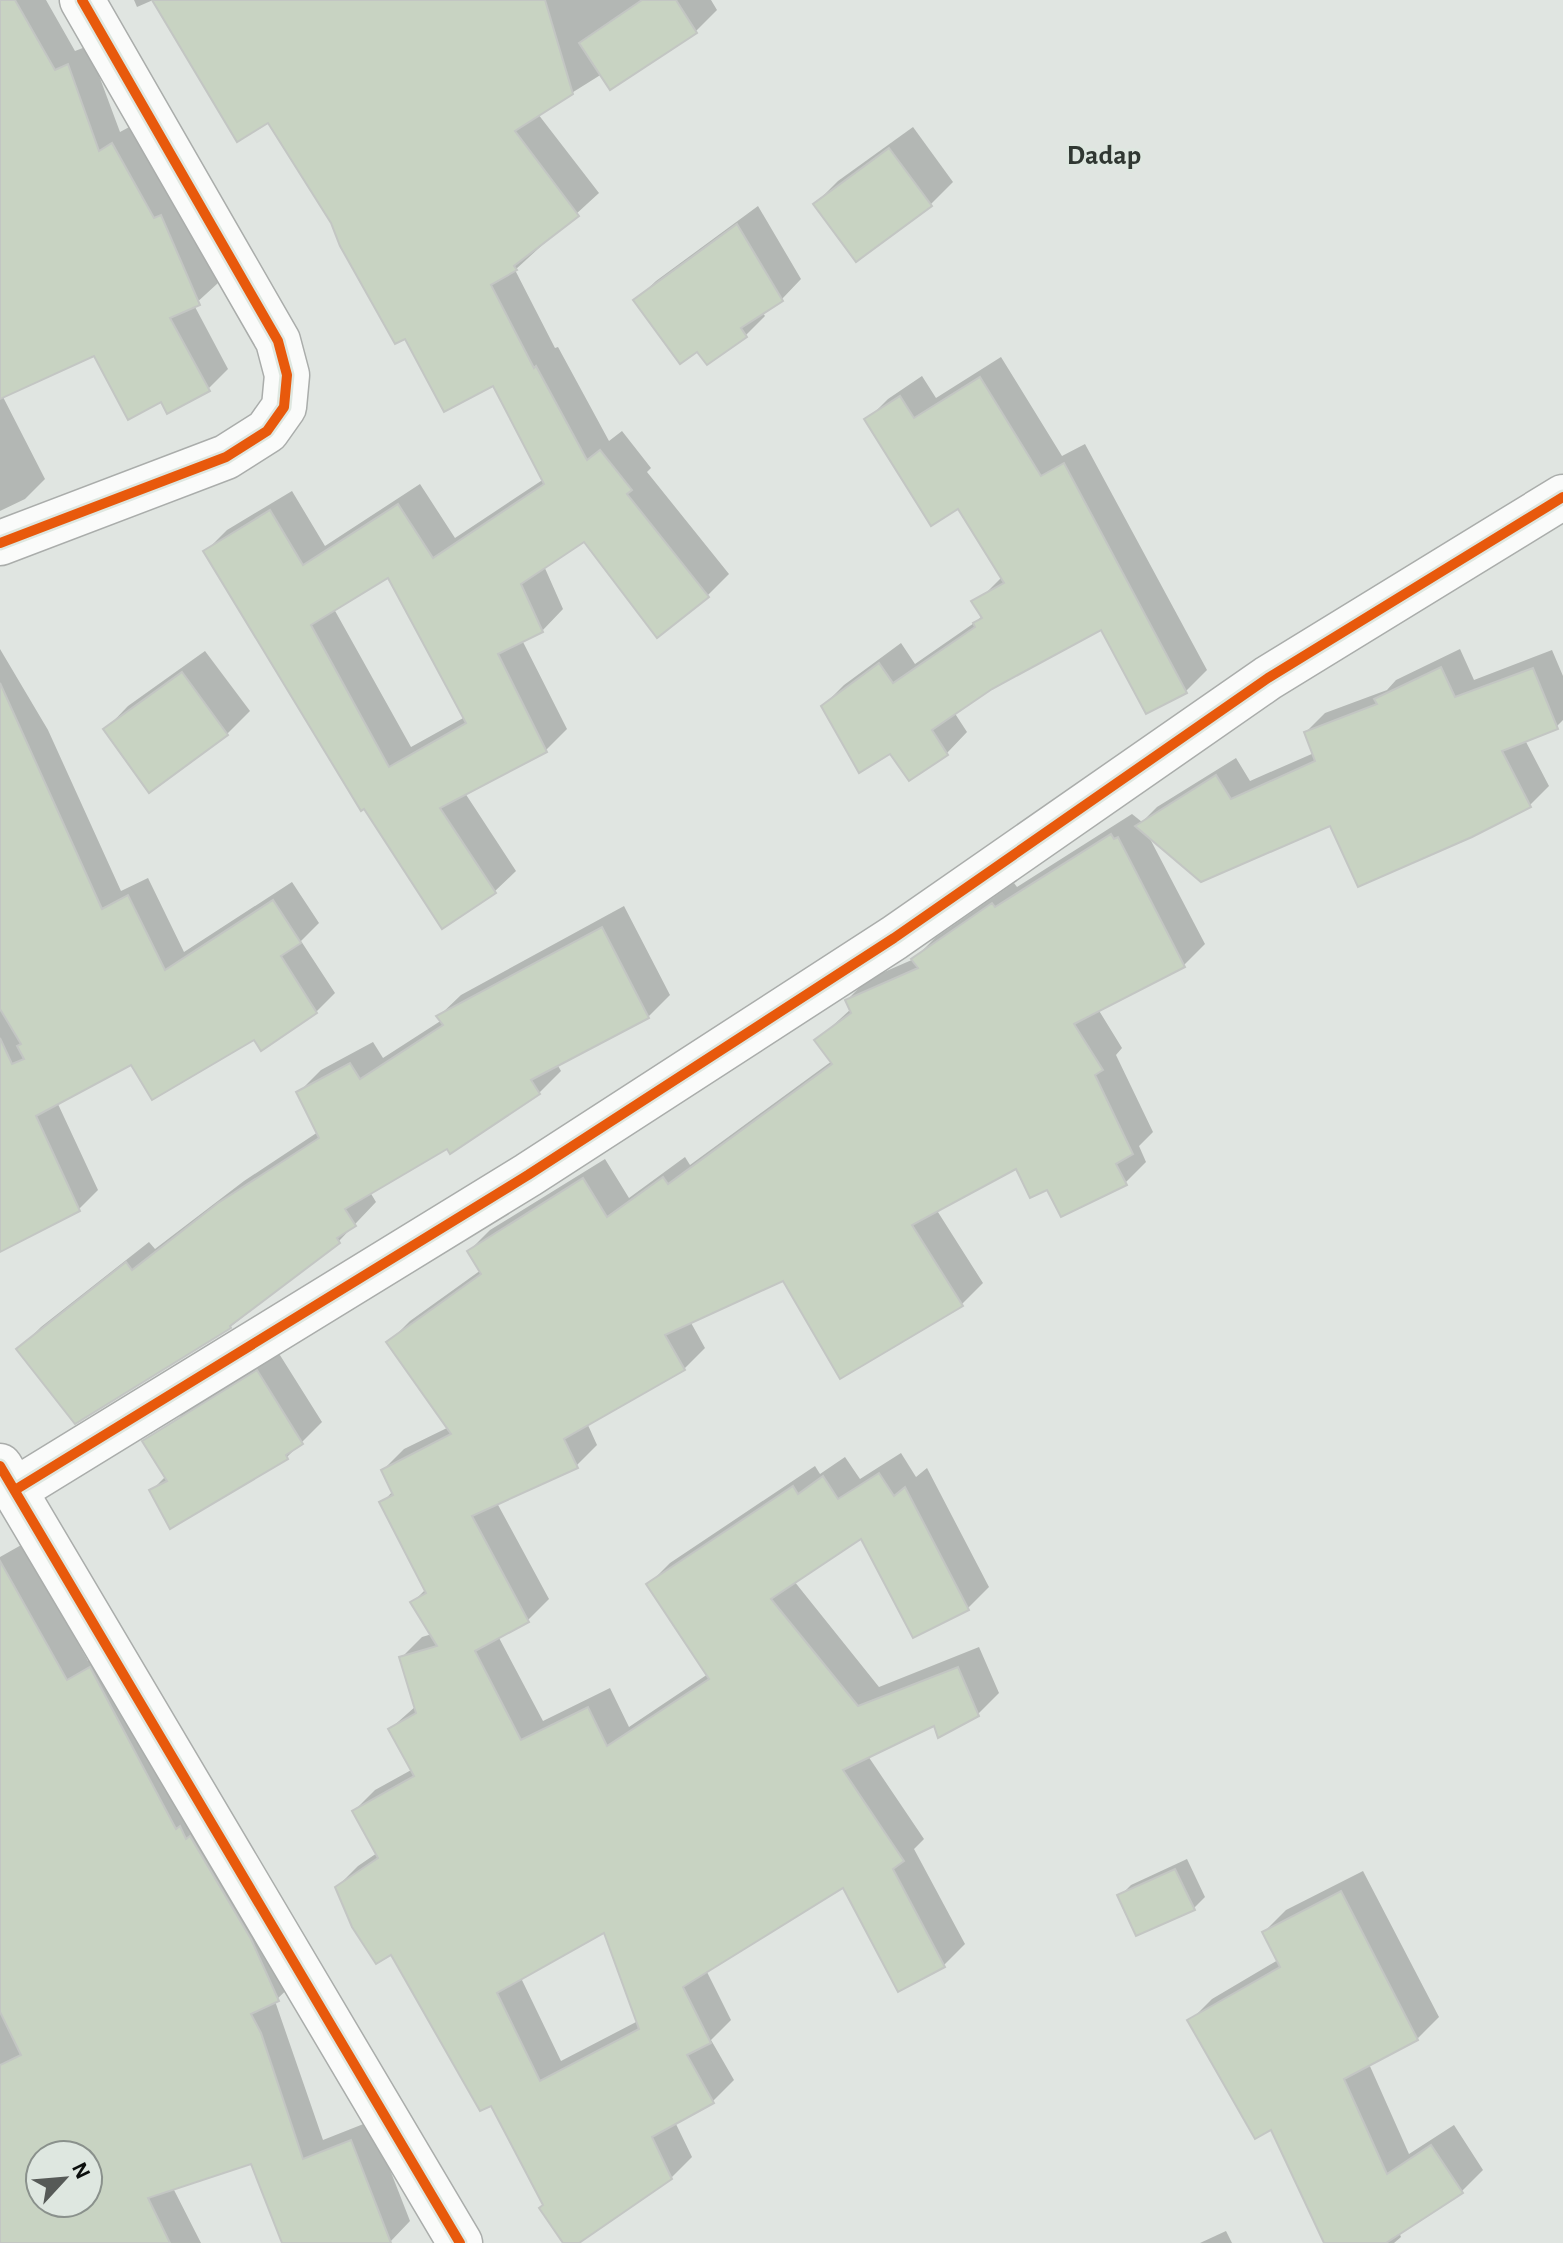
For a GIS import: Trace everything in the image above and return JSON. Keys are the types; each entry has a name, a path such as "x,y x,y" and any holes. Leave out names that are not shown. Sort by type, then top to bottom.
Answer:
{"street":[{"path":"0,543 226,457 267,431 284,407 287,375 278,341 82,0"},
{"path":"460,2243 8,1478 528,1175 894,938 1268,678 1563,497"}],"building":[{"path":"0,0 15,0 55,70 68,64 99,151 112,143 154,218 161,215 200,305 170,318 210,391 167,414 161,402 128,420 94,356 0,399"},
{"path":"152,0 545,0 573,94 515,131 579,216 514,266 517,270 491,285 587,460 600,450 632,490 627,494 709,597 657,638 584,542 521,584 543,632 498,654 547,752 440,808 496,893 442,929 364,809 361,811 203,551 270,510 303,565 398,504 433,558 544,484 493,386 444,412 405,339 395,344 340,246 331,223 268,123 237,142","holes":["388,578 466,723 389,767 311,625"]},
{"path":"642,0 676,0 697,33 610,90 579,43"},
{"path":"889,148 932,206 856,262 813,204"},
{"path":"737,224 783,301 741,328 747,337 707,365 697,352 680,364 633,300"},
{"path":"980,377 1041,476 1064,463 1187,693 1146,714 1101,630 992,689 932,730 948,755 909,781 890,754 859,773 821,706 879,663 893,683 975,627 973,623 982,618 971,601 1004,583 958,509 931,526 864,419 900,396 914,418"},
{"path":"1441,667 1455,697 1533,668 1558,729 1502,751 1531,807 1472,837 1358,887 1330,826 1201,882 1135,826 1216,775 1231,799 1315,761 1304,732 1377,704 1374,699"},
{"path":"182,672 228,735 149,793 103,729"},
{"path":"0,683 102,909 128,895 165,970 273,900 301,943 281,956 317,1013 261,1051 254,1040 152,1100 131,1065 36,1116 80,1211 0,1252 0,1038 12,1064 24,1059 17,1046 21,1044 0,1009"},
{"path":"1111,834 1114,839 1118,837 1185,967 1074,1024 1103,1070 1095,1075 1133,1154 1116,1164 1127,1185 1061,1217 1047,1190 1030,1198 1016,1169 912,1225 963,1306 840,1379 783,1281 665,1335 685,1370 564,1439 578,1468 472,1516 529,1622 475,1651 521,1740 588,1707 607,1746 709,1679 646,1584 793,1486 798,1494 823,1476 838,1499 879,1473 894,1496 905,1487 969,1610 913,1638 861,1539 771,1599 858,1706 958,1667 979,1716 938,1738 934,1726 843,1770 904,1861 893,1869 945,1967 898,1992 843,1888 683,1987 711,2043 687,2055 714,2103 652,2137 672,2179 579,2243 563,2243 539,2208 543,2205 491,2106 480,2111 391,1955 376,1964 352,1927 335,1887 378,1858 352,1811 414,1776 388,1729 416,1713 399,1657 437,1646 410,1602 426,1593 379,1502 393,1495 381,1470 451,1434 386,1342 481,1274 467,1251 583,1178 607,1217 663,1177 668,1184 832,1064 814,1040 851,1013 845,1000 918,968 911,959 992,903 995,907","holes":["604,1933 639,2029 540,2081 497,1993"]},
{"path":"602,927 649,1018 531,1080 540,1094 450,1154 447,1149 345,1209 356,1226 337,1238 340,1243 231,1328 75,1424 16,1349 126,1262 132,1270 218,1203 319,1138 296,1092 350,1063 360,1079 443,1025 436,1016"},
{"path":"257,1370 303,1444 286,1455 288,1459 170,1529 149,1490 167,1481 142,1441"},
{"path":"0,1561 67,1680 90,1667 176,1829 180,1826 186,1839 190,1836 251,1939 279,2001 251,2014 261,2033 303,2159 351,2140 391,2243 282,2243 251,2164 148,2198 170,2243 0,2243 0,2065 21,2055 0,2012"},
{"path":"1175,1869 1195,1910 1136,1936 1117,1895"},
{"path":"1341,1891 1418,2040 1344,2079 1387,2174 1431,2145 1463,2193 1386,2243 1324,2243 1271,2130 1255,2139 1187,2020 1280,1967 1262,1932"}],"cycle path":[{"path":"0,543 226,457 267,431 284,407 287,375 278,341 82,0"},
{"path":"15,1490 528,1175 894,938 1268,678 1563,497"},
{"path":"0,1466 460,2243"}],"district":[{"name":"Dadap","path":"1104,154"}]}
